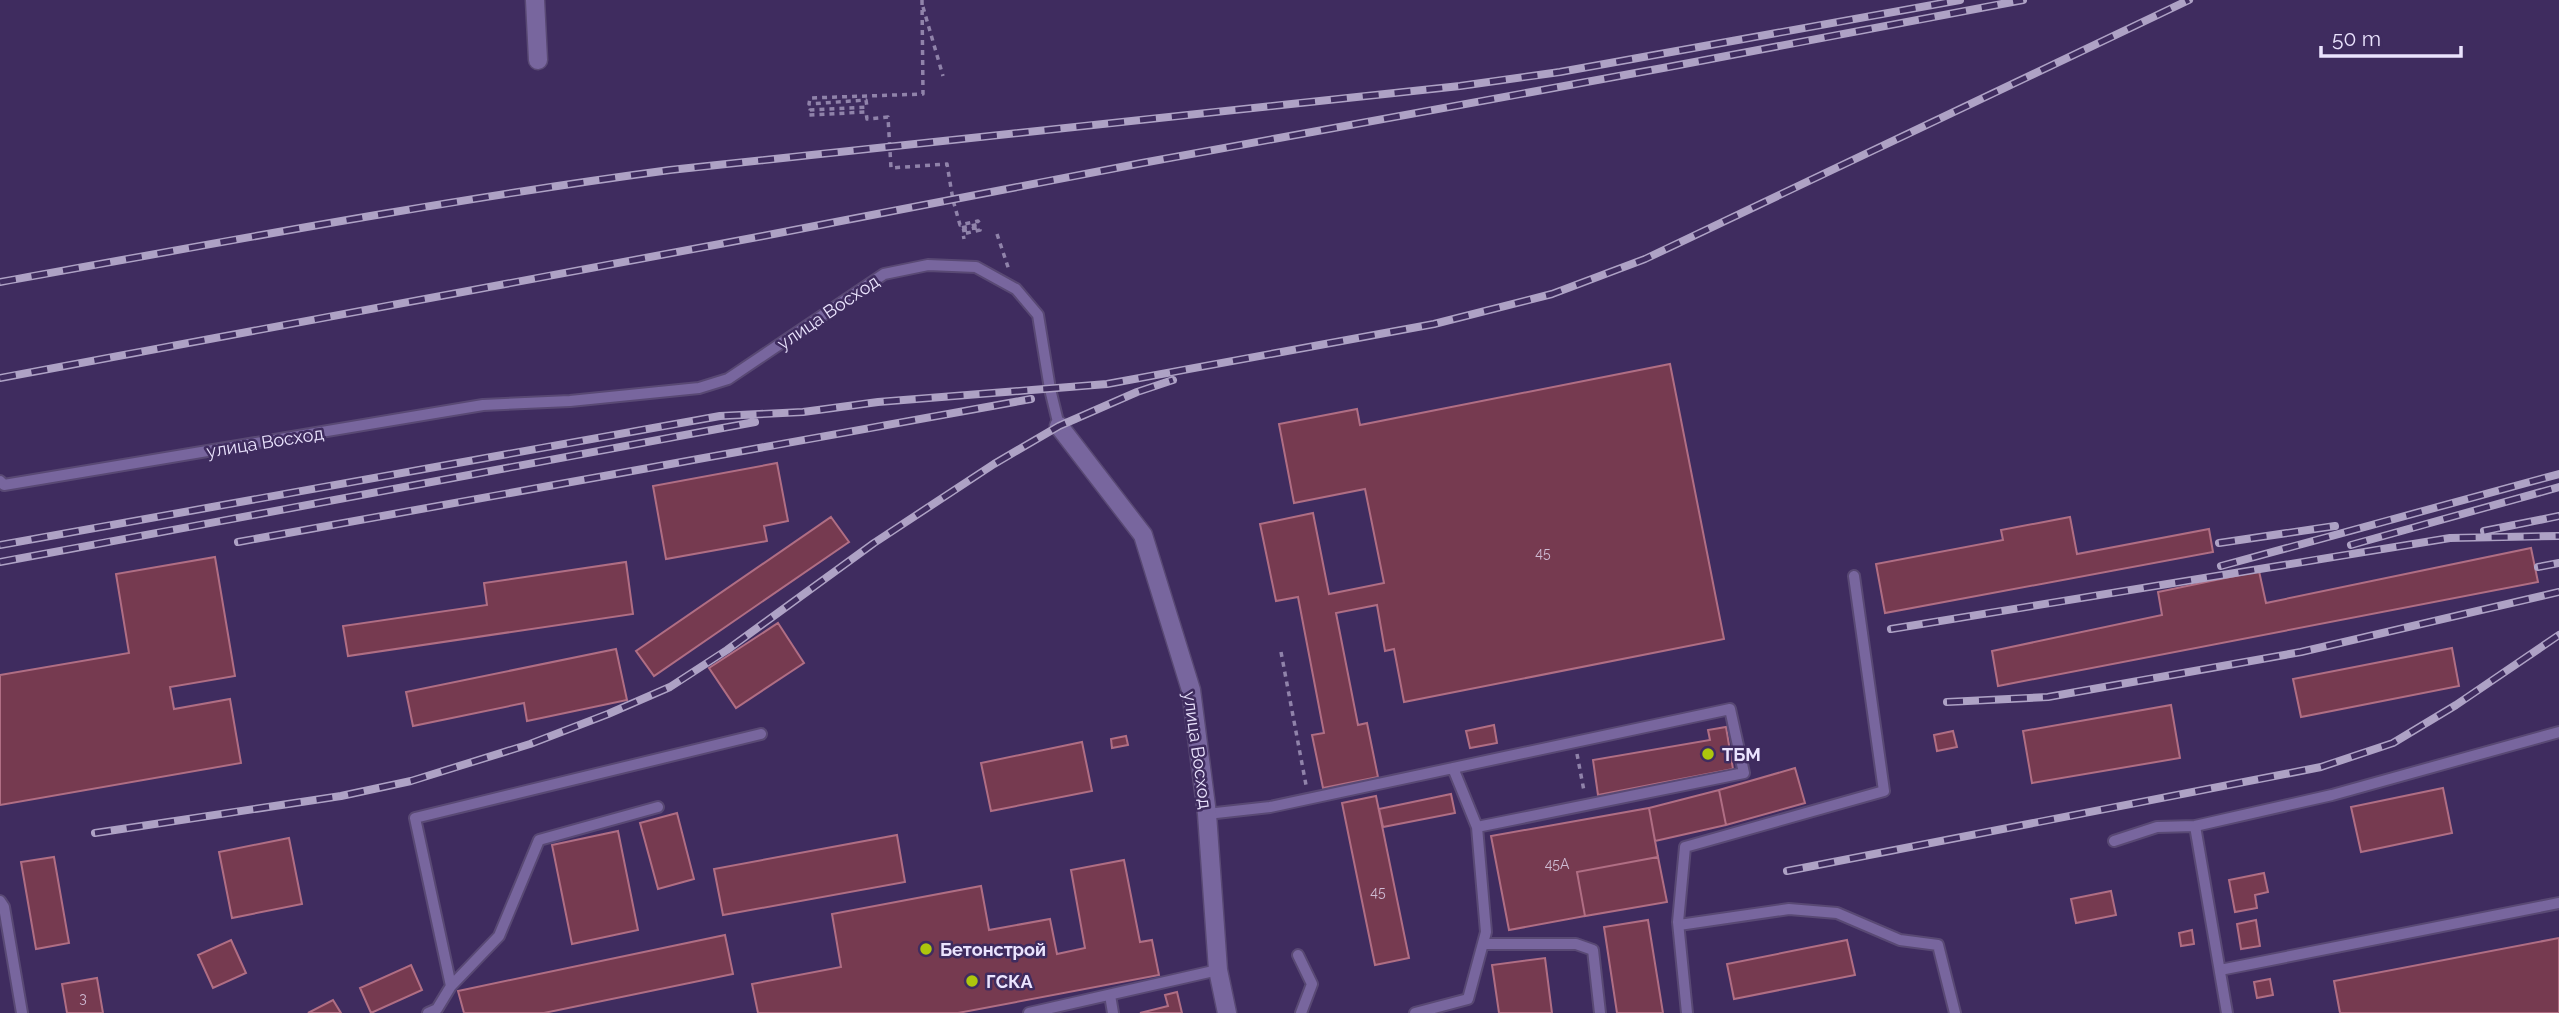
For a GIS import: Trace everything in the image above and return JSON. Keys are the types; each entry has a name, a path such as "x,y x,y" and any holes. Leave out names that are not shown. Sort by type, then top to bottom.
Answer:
{"street":[{"path":"535,0 538,60"},
{"name":"улица Восход","path":"1059,426 1143,535 1191,690 1208,814 1218,970 1227,1013"}],"lane":[{"name":"улица Восход","path":"2,483 483,405 570,401 699,388 728,379 884,274 929,265 976,267 1016,289 1038,315 1059,426"},
{"path":"1687,1013 1679,925 1685,847 1884,791 1854,576"},
{"path":"1208,814 1270,807 1730,709 1744,773 1477,827"},
{"path":"2114,841 2157,827 2195,826 2332,795 2559,732"},
{"path":"451,986 415,818 761,734"},
{"path":"1415,1013 1468,999 1486,932 1477,827 1452,768"},
{"path":"428,1013 437,1009 451,986 499,936 539,840 657,807"},
{"path":"2195,826 2227,1013"},
{"path":"0,901 4,907 22,1013"},
{"path":"2220,970 2559,903"},
{"path":"1679,925 1789,909 1838,913 1900,940 1938,945 1955,1013"},
{"path":"1483,944 1576,944 1593,950 1600,1013"},
{"path":"1298,955 1312,984 1301,1013"},
{"path":"1029,1013 1218,970"},
{"path":"1110,995 1113,1013"}],"path":[{"path":"921,0 943,76"},
{"path":"921,0 923,94 810,98 809,104 866,100 867,107 810,110 809,115 866,113 867,119 888,117 891,168 947,164 960,225 978,221 980,224 961,228 961,231 979,227 980,230 963,234 964,239"},
{"path":"997,234 1016,289"},
{"path":"1281,652 1309,797"},
{"path":"1574,742 1587,804"}],"building":[{"path":"1670,364 1724,639 1404,702 1394,649 1385,651 1377,605 1336,613 1358,725 1367,723 1378,777 1323,788 1312,735 1324,733 1298,597 1276,601 1260,524 1313,513 1329,594 1384,583 1365,489 1294,503 1279,424 1357,409 1360,425"},
{"path":"777,463 788,521 764,526 767,541 666,559 653,486"},
{"path":"831,517 849,542 654,676 636,651"},
{"path":"2070,517 2077,554 2209,529 2213,552 1885,613 1876,564 2003,540 2001,530"},
{"path":"2531,548 2538,582 1998,686 1992,651 2162,615 2158,592 2259,571 2266,603"},
{"path":"215,557 235,676 170,687 174,709 230,699 241,763 0,805 0,675 129,653 116,574"},
{"path":"626,562 633,614 348,656 343,626 487,605 484,583"},
{"path":"778,623 804,663 736,708 709,668"},
{"path":"2452,648 2459,686 2301,717 2293,679"},
{"path":"616,649 627,700 527,721 524,703 413,726 406,692"},
{"path":"2171,705 2180,758 2032,783 2023,731"},
{"path":"1494,725 1497,743 1470,748 1466,731"},
{"path":"1726,727 1733,769 1598,795 1593,760 1710,740 1708,730"},
{"path":"1953,731 1957,747 1937,751 1934,735"},
{"path":"1126,736 1128,745 1112,748 1111,739"},
{"path":"1082,742 1092,791 991,811 981,763"},
{"path":"1795,768 1805,803 1726,825 1719,790"},
{"path":"2443,788 2452,833 2361,852 2351,807"},
{"path":"1719,790 1726,825 1655,841 1649,808"},
{"path":"1451,794 1455,813 1383,827 1379,809"},
{"path":"1376,796 1409,958 1375,965 1342,803"},
{"path":"1649,808 1658,857 1577,872 1585,916 1509,930 1491,836"},
{"path":"677,813 694,879 658,889 640,823"},
{"path":"618,831 638,930 572,944 552,845"},
{"path":"897,835 905,882 723,915 714,869"},
{"path":"289,838 302,904 232,918 219,852"},
{"path":"54,857 69,943 36,949 21,862"},
{"path":"1658,857 1667,902 1585,916 1577,872"},
{"path":"1124,860 1140,942 1152,940 1159,975 958,1013 758,1013 752,984 841,967 832,914 981,886 989,930 1050,919 1057,954 1085,948 1071,870"},
{"path":"2264,873 2268,892 2255,895 2257,908 2235,912 2229,880"},
{"path":"2111,891 2116,915 2076,923 2071,899"},
{"path":"1648,920 1663,1013 1617,1013 1604,927"},
{"path":"2256,920 2260,946 2241,949 2237,924"},
{"path":"2192,930 2194,944 2181,946 2179,933"},
{"path":"725,935 733,974 544,1013 464,1013 458,991"},
{"path":"2559,938 2559,1013 2340,1013 2334,981"},
{"path":"231,940 246,973 213,988 198,955"},
{"path":"1847,940 1855,975 1734,999 1727,964"},
{"path":"1545,958 1552,1013 1499,1013 1492,965"},
{"path":"411,965 422,990 371,1013 360,988"},
{"path":"97,978 103,1013 67,1013 62,984"},
{"path":"2270,979 2273,995 2257,998 2254,982"},
{"path":"1177,992 1182,1013 1140,1013 1168,1006 1165,995"},
{"path":"333,1000 341,1013 308,1013"}],"railway":[{"path":"0,282 334,222 586,182 670,170 1460,86 1560,72 1960,0"},
{"path":"0,378 2023,0"},
{"path":"0,545 720,416 803,412 878,402 1107,384 1434,324 1552,294 1645,259 2189,0"},
{"path":"95,833 341,796 411,781 530,744 608,714 670,687 727,650 874,543 994,464 1059,426 1137,392 1173,380"},
{"path":"238,542 1031,399"},
{"path":"0,562 755,422"},
{"path":"2221,566 2559,474"},
{"path":"2351,545 2559,487"},
{"path":"2484,531 2559,516"},
{"path":"2219,543 2335,526"},
{"path":"1891,629 2450,538 2559,536"},
{"path":"2538,567 2559,563"},
{"path":"1947,702 2048,697 2301,652 2559,592"},
{"path":"1787,871 2321,767 2393,743 2456,705 2559,635"}],"place":[{"name":"ТБМ","path":"1708,754"},
{"name":"Бетонстрой","path":"926,949"},
{"name":"ГСКА","path":"972,981"}]}
